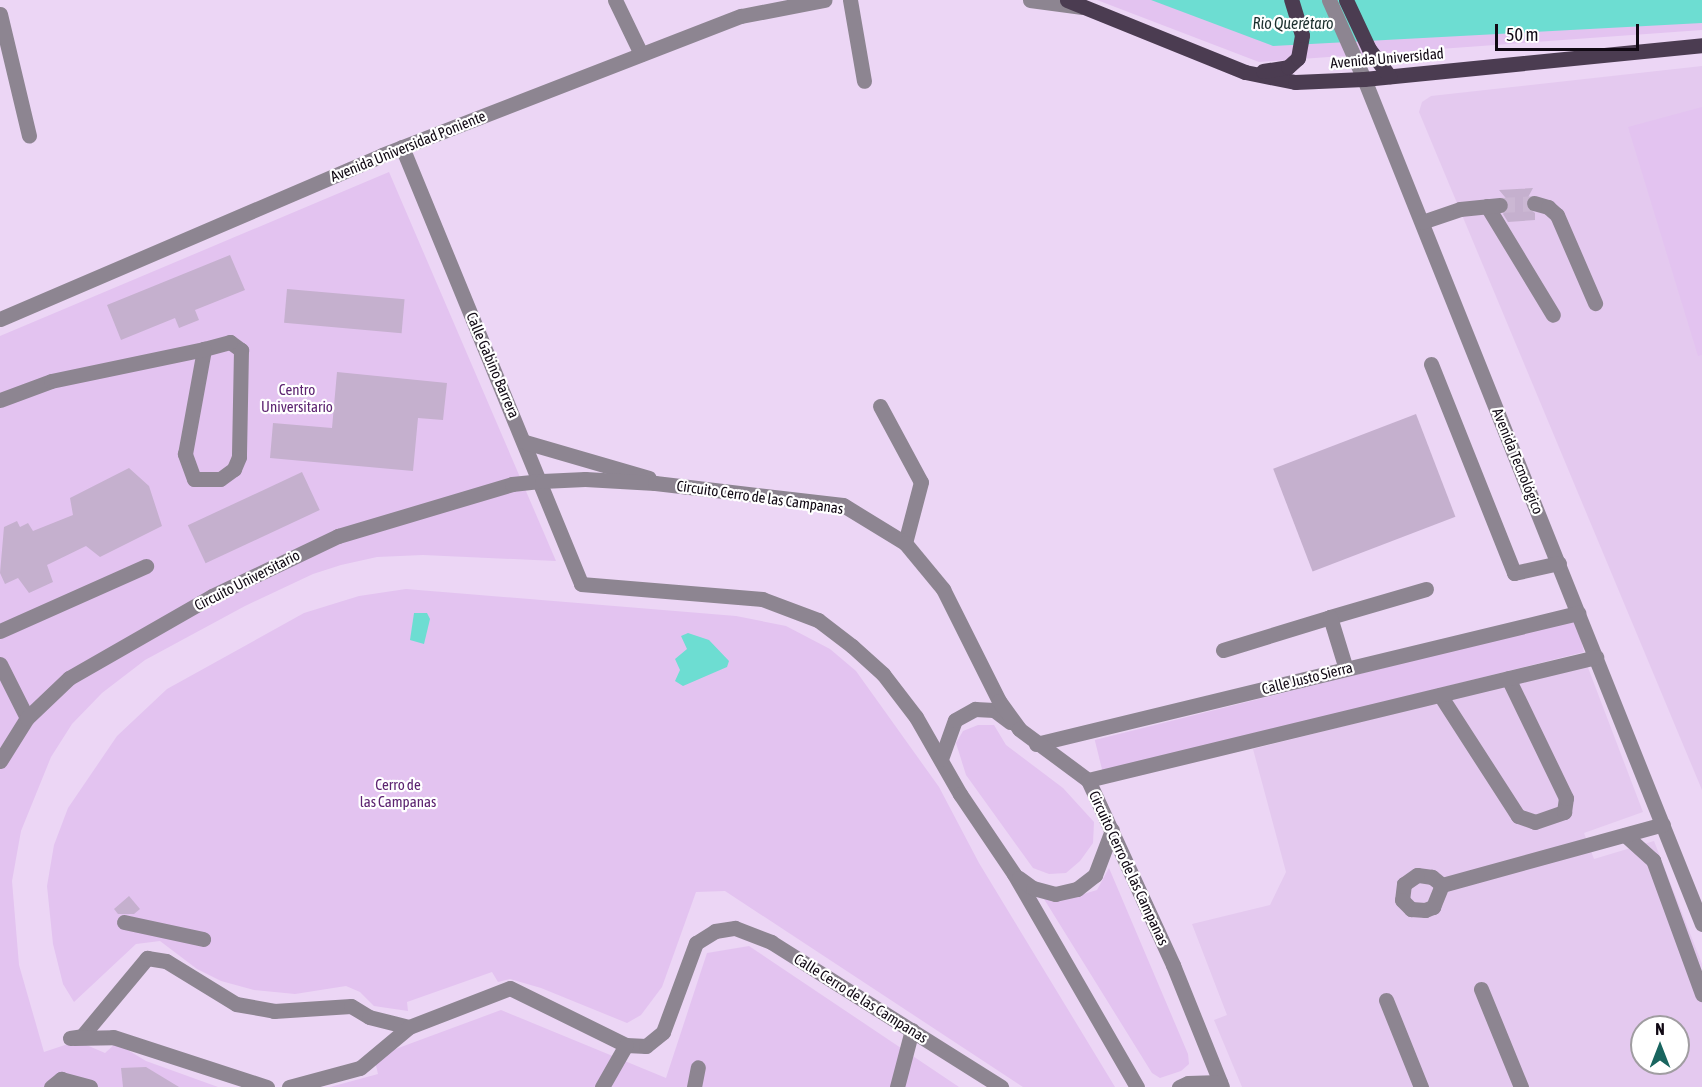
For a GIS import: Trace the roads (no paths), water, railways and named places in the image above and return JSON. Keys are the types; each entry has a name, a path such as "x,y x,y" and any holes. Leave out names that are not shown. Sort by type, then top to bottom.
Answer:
{"main road":[{"name":"Avenida Universidad","path":"1067,0 1245,72 1295,82 1364,79 1702,45"},
{"path":"1245,72 1276,71 1293,65 1300,52 1302,35 1291,0"},
{"path":"1346,0 1369,49 1389,76"}],"street":[{"path":"615,0 641,54"},
{"name":"Avenida Universidad Poniente","path":"0,319 402,147 641,54 741,16 824,0"},
{"path":"850,0 864,81"},
{"path":"1030,0 1087,8"},
{"name":"Avenida Tecnológico","path":"1329,0 1422,222 1702,924"},
{"path":"0,14 29,136"},
{"name":"Calle Gabino Barrera","path":"402,147 542,481 581,584 762,599 818,620 883,674 916,717 941,759"},
{"path":"1534,203 1548,207 1557,215 1595,303"},
{"path":"1422,222 1460,209 1493,206 1553,315"},
{"path":"0,400 51,381 230,342 241,350 239,457 234,469 220,479 195,479 185,454 204,349"},
{"path":"1431,364 1514,573 1558,563"},
{"path":"880,406 921,482 905,543"},
{"path":"525,442 638,473 655,483"},
{"name":"Circuito Cerro de las Campanas","path":"542,481 585,479 655,483 843,506 905,543 943,590 999,701 1019,729 1036,744 1088,780 1187,997 1221,1085"},
{"name":"Circuito Universitario","path":"0,761 27,718 69,678 212,596 338,536 512,484 542,481"},
{"path":"0,631 146,566"},
{"path":"1223,650 1426,590"},
{"name":"Calle Justo Sierra","path":"1036,744 1578,613"},
{"path":"1330,617 1346,669"},
{"path":"1088,780 1596,657"},
{"path":"0,664 27,718"},
{"path":"1440,695 1518,816 1535,822 1564,812 1566,798 1508,678"},
{"path":"1019,729 994,710 975,709 955,720 941,759 1014,874 1137,1087"},
{"path":"1442,885 1664,824"},
{"path":"1014,874 1033,888 1055,894 1077,889 1095,875 1112,830"},
{"path":"1625,835 1653,860 1702,994"},
{"path":"124,922 203,939"},
{"name":"Calle Cerro de las Campanas","path":"626,1045 646,1046 656,1041 696,943 714,931 735,928 771,942 1001,1087"},
{"path":"267,1087 113,1037 70,1038 82,1036 147,958 166,961 236,1004 274,1011 351,1006 369,1017 409,1027"},
{"path":"289,1087 360,1068 409,1027 510,988 626,1045 602,1087"},
{"path":"1481,989 1521,1087"},
{"path":"1386,1000 1421,1087"},
{"path":"897,1087 912,1030"},
{"path":"694,1087 698,1067"},
{"path":"51,1087 61,1079 90,1087"},
{"path":"1179,1087 1188,1083 1221,1085"}],"water":[{"name":"Rio Querétaro","path":"1151,0 1702,0 1702,23 1273,46"},
{"path":"414,613 427,613 430,619 424,644 410,640"},
{"path":"688,633 709,640 729,661 727,667 683,686 675,681 680,670 675,659 687,649 681,636"}],"tunnel":[{"path":"1500,205 1534,203"}],"park label":[{"name":"Centro Universitario","path":"297,398"},
{"name":"Cerro de las Campanas","path":"398,792"}]}
